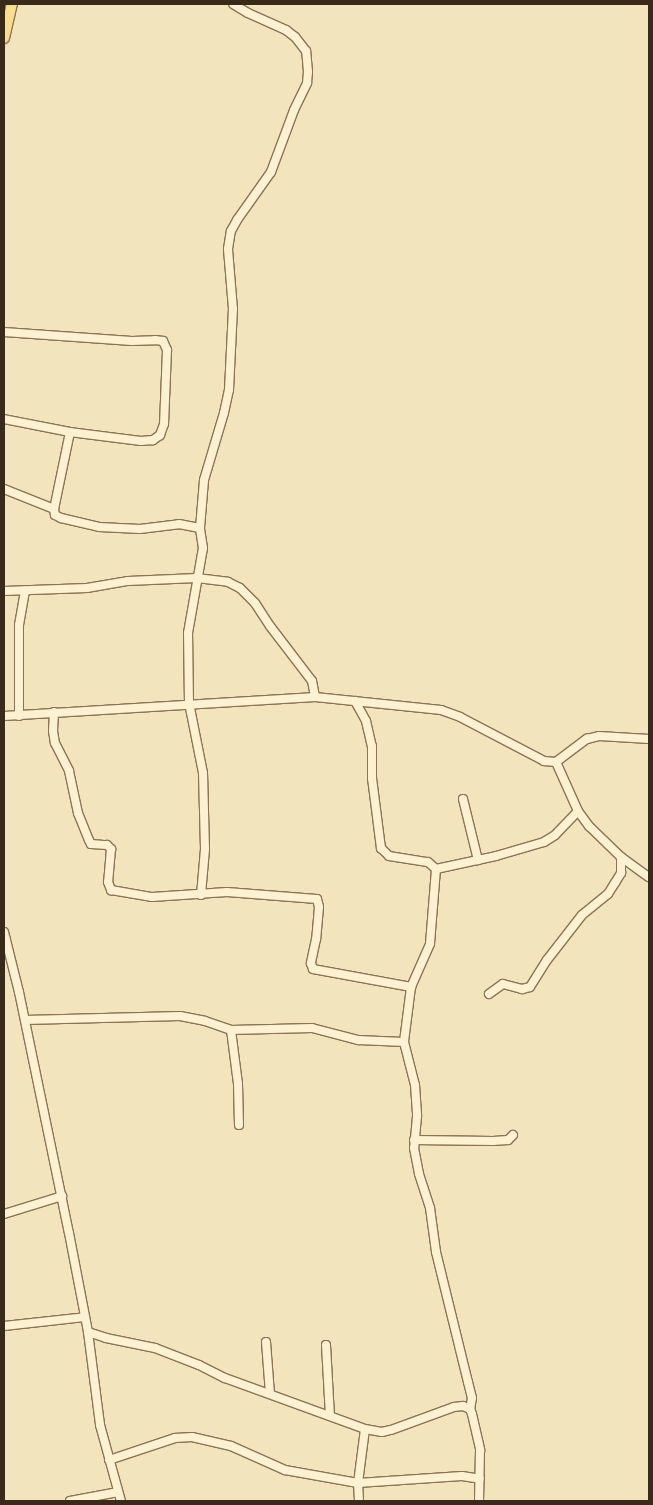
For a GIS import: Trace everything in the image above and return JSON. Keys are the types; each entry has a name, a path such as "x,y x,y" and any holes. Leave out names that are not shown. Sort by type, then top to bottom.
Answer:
{"main road":[{"path":"4,38 12,4"}],"street":[{"path":"201,895 206,849 202,773 189,703 188,633 203,548 200,528 208,462 224,413 229,390 233,309 228,249 232,231 271,172 294,110 307,83 308,72 306,50 295,37 286,30 248,14 233,4"},
{"path":"4,332 132,342 163,341 167,350 164,424 160,435 153,440 141,441 70,432 4,419"},
{"path":"70,432 54,509 55,514 61,518 99,527 140,529 179,524 200,528"},
{"path":"4,489 54,509"},
{"path":"4,591 87,588 128,581 197,578 228,582 240,588 255,603 312,681 315,697"},
{"path":"19,716 19,625 25,591"},
{"path":"4,716 189,703 315,697 441,710 460,717 544,761 556,762 586,739 599,736 649,739"},
{"path":"355,701 366,720 372,746 372,778 381,848 389,856 428,862 436,869"},
{"path":"54,712 53,731 55,743 69,771 78,813 89,840 91,844 107,845 111,849 108,882 111,890 152,897 227,892 317,898 319,907 316,939 311,963 312,969 411,987"},
{"path":"556,762 578,812 589,826 621,857 649,877"},
{"path":"463,798 478,860"},
{"path":"436,869 544,842 555,835 578,812"},
{"path":"488,994 503,984 522,989 530,987 547,960 582,915 608,894 616,883 621,873 621,857"},
{"path":"436,869 430,944 411,987 404,1042 415,1085 417,1116 414,1140 419,1174 430,1208 436,1252 472,1398 470,1409 480,1450 479,1501"},
{"path":"4,932 62,1196 88,1332 100,1425 121,1501"},
{"path":"24,1020 180,1016 205,1021 230,1030 312,1028 358,1040 404,1042"},
{"path":"230,1030 238,1084 240,1125"},
{"path":"414,1140 493,1141 508,1140 513,1135"},
{"path":"4,1214 62,1196"},
{"path":"4,1326 84,1317"},
{"path":"88,1332 106,1338 155,1348 199,1365 225,1378 366,1429 382,1432 454,1407 463,1406 470,1409"},
{"path":"266,1342 270,1394"},
{"path":"326,1345 330,1416"},
{"path":"360,1501 358,1483 366,1429"},
{"path":"109,1460 175,1438 192,1437 232,1446 285,1470 358,1483 462,1476 480,1479"},
{"path":"70,1501 118,1492"}]}
